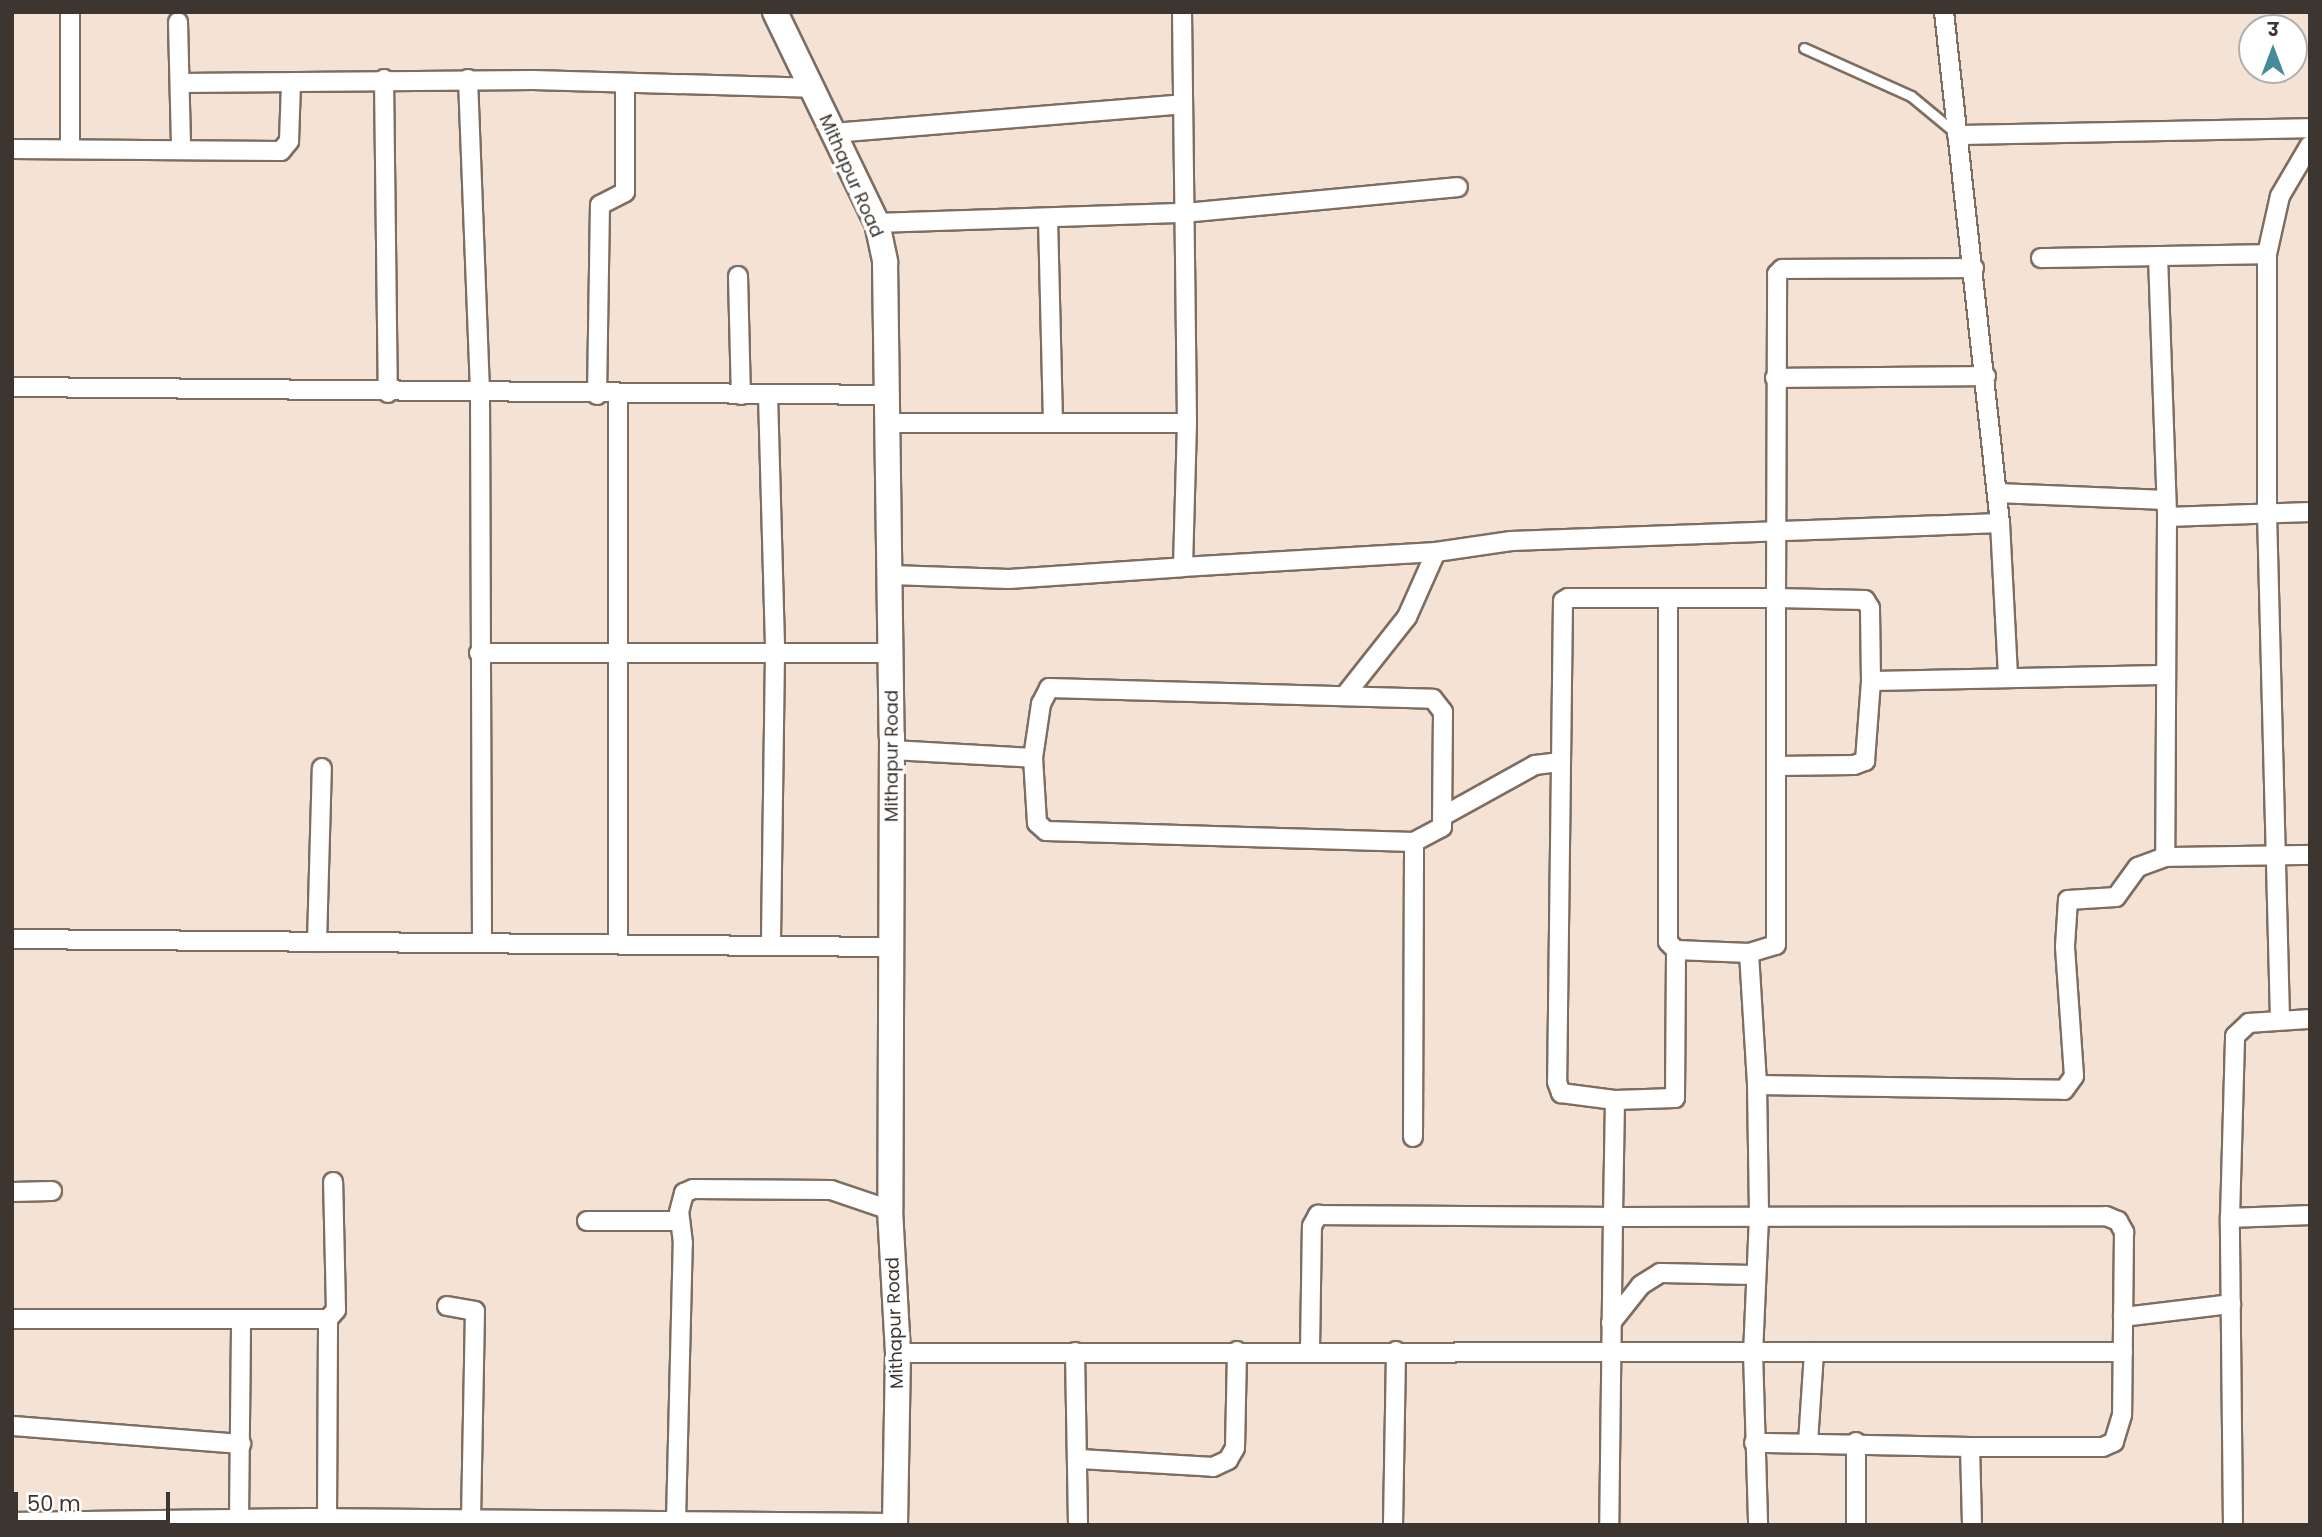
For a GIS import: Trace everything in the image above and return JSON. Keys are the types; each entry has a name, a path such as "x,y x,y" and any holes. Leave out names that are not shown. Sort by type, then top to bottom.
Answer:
{"street":[{"path":"70,12 70,147"},
{"name":"Mithapur Road","path":"775,12 877,223 886,262 892,653 890,1210 898,1353 895,1524"},
{"path":"1182,12 1186,424 1183,567"},
{"path":"1944,12 1986,376 2000,523 2008,677"},
{"path":"178,22 181,148"},
{"path":"180,83 291,84 384,79 468,79 811,88"},
{"path":"384,79 388,394"},
{"path":"468,79 480,394 482,942"},
{"path":"597,394 600,205 625,192 625,83"},
{"path":"12,149 285,149 291,84"},
{"path":"833,134 1183,104"},
{"path":"1957,135 2310,128"},
{"path":"2280,1018 2272,857 2267,514 2267,254 2280,197 2310,145"},
{"path":"877,223 1184,213 1458,187"},
{"path":"1048,218 1053,422"},
{"path":"2041,258 2267,254"},
{"path":"2158,256 2166,509 2165,857"},
{"path":"1676,950 1749,953 1776,945 1775,279 1782,269 1974,268"},
{"path":"737,276 741,394"},
{"path":"1776,378 1986,376"},
{"path":"12,387 388,394 889,395"},
{"path":"618,394 621,653 618,943"},
{"path":"768,395 775,653 771,945"},
{"path":"890,423 1186,424"},
{"path":"1997,493 2166,509 2267,514 2310,512"},
{"path":"891,575 1009,579 1436,552 1511,541 1775,534 2000,523"},
{"path":"1346,694 1407,617 1436,552"},
{"path":"1668,598 1668,940 1676,950 1676,1096 1670,1100 1615,1100 1564,1095 1557,1082 1563,601 1668,598 1865,600 1870,608 1871,681 1865,761 1854,765 1777,766"},
{"path":"479,653 892,653"},
{"path":"1871,681 2164,675"},
{"path":"1049,688 1346,694 1417,696 1440,705 1443,816 1440,831 1414,842 1046,831 1037,823 1033,758 1041,704 1049,688"},
{"path":"892,750 1033,758"},
{"path":"1443,816 1535,765 1561,762"},
{"path":"317,942 322,768"},
{"path":"1413,1137 1414,842"},
{"path":"1758,1085 2064,1090 2074,1076 2066,903 2074,898 2116,897 2138,867 2165,857 2310,856"},
{"path":"12,939 892,947"},
{"path":"1749,953 1758,1085 1759,1217 1753,1352 1758,1525"},
{"path":"2232,1525 2230,1218 2235,1036 2249,1023 2280,1018 2310,1018"},
{"path":"1609,1525 1615,1100"},
{"path":"327,1518 328,1319 336,1310 333,1182"},
{"path":"676,1521 680,1221 684,1193 692,1189 831,1190 890,1210"},
{"path":"12,1192 52,1191"},
{"path":"1310,1350 1312,1226 1318,1215 2113,1218 2124,1232 2122,1415 2115,1442 2103,1447 1970,1447 1856,1442 1754,1443"},
{"path":"2230,1218 2310,1215"},
{"path":"587,1221 680,1221"},
{"path":"1611,1323 1641,1285 1660,1273 1755,1276"},
{"path":"2123,1317 2231,1304"},
{"path":"447,1307 475,1311 471,1522"},
{"path":"12,1319 242,1322 328,1319"},
{"path":"239,1519 242,1322"},
{"path":"898,1353 1310,1350 2123,1352"},
{"path":"1080,1459 1213,1467 1228,1460 1235,1448 1237,1351"},
{"path":"1393,1525 1396,1351"},
{"path":"1075,1352 1080,1459 1077,1525"},
{"path":"1808,1443 1814,1352"},
{"path":"13,1426 241,1444"},
{"path":"1856,1442 1856,1525"},
{"path":"1970,1447 1972,1525"},
{"path":"12,1522 206,1522 239,1519 308,1521 327,1518 471,1522 895,1524"}],"lane":[{"path":"1804,48 1911,96 1957,135"}]}
